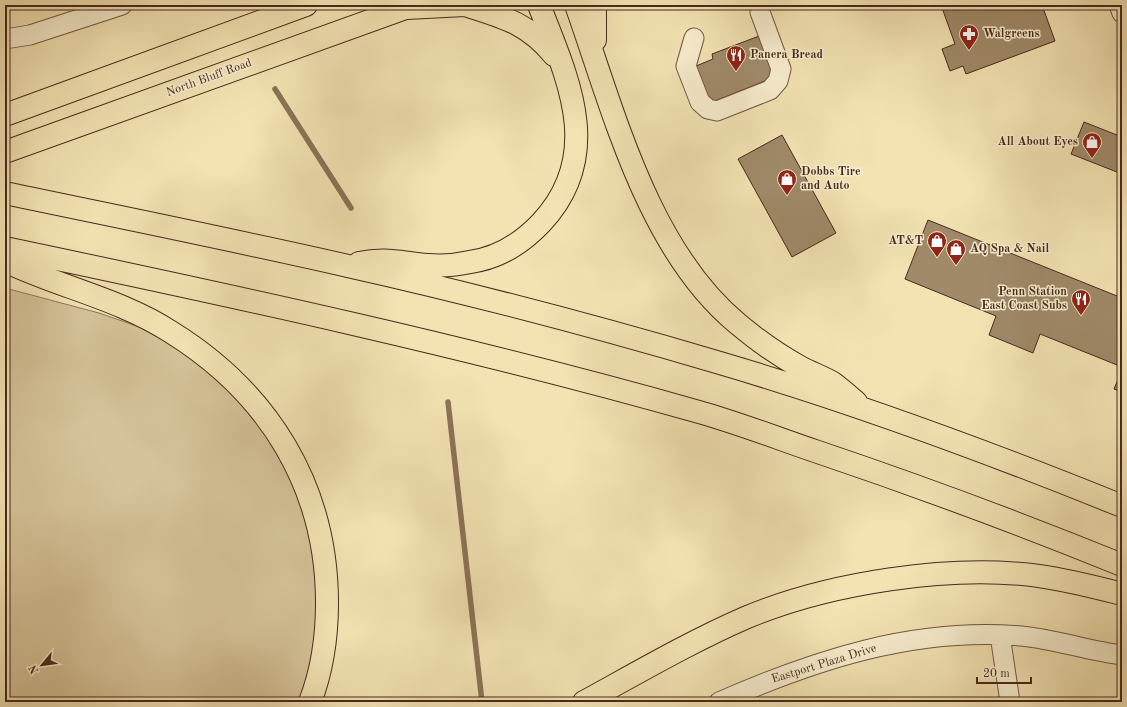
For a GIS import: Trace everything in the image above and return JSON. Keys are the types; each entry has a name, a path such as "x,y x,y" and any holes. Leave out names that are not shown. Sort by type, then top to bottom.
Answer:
{"main road":[{"path":"5,115 306,5"},
{"path":"464,5 497,15 526,28 542,40 561,64"},
{"name":"North Bluff Road","path":"5,152 410,6 464,5"},
{"path":"349,266 374,260 396,260 428,265 472,262 492,257 511,248 529,236 546,218 569,181 577,146 577,126 568,84 539,5"},
{"path":"576,5 631,161 654,213 677,255 697,283 738,324 763,344 801,368 832,383 866,411"},
{"path":"594,5 596,61"},
{"path":"13,195 349,266 501,303 722,364 866,411 998,458 1122,506"},
{"path":"5,248 315,314 481,353 702,413 903,481 1122,565"},
{"path":"5,261 103,298 172,332 214,362 248,394 262,411 286,446 304,482 316,516 324,547 327,581 327,616 323,652 316,687 310,702"},
{"path":"584,702 747,617 824,593 880,581 938,574 1004,573 1039,576 1122,594"}],"street":[{"path":"5,39 30,35 122,5"},
{"path":"1119,5 1122,13"},
{"path":"694,38 686,66 700,102 708,109 717,111 770,90 778,81 781,69 760,12"},
{"path":"1000,635 1010,702"},
{"name":"Eastport Plaza Drive","path":"719,702 798,669 859,651 913,640 942,636 1000,635 1062,642 1122,655"}],"shaded area":[{"path":"5,288 99,313 151,331 195,358 240,395 293,479 313,542 321,588 316,652 302,702 5,702"}],"building":[{"name":"Walgreens","path":"941,5 1042,5 1055,41 966,74 963,66 950,71 942,49 955,44"},
{"name":"Panera Bread","path":"759,36 775,77 710,103 696,66 713,59 712,54"},
{"path":"1084,122 1122,137 1122,174 1071,154"},
{"name":"Dobbs Tire and Auto","path":"782,135 836,233 792,257 738,159"},
{"path":"928,220 1122,298 1122,367 1040,334 1033,353 989,335 996,316 905,279"},
{"path":"1122,370 1122,392 1114,389"}],"waterway":[{"path":"275,89 351,208"},
{"path":"448,402 482,702"}],"place":[{"name":"Walgreens","path":"969,51"},
{"name":"Panera Bread","path":"736,72"},
{"name":"All About Eyes","path":"1092,159"},
{"name":"Dobbs Tire and Auto","path":"787,196"},
{"name":"AT&T","path":"937,258"},
{"name":"AQ Spa & Nail","path":"956,266"},
{"name":"Penn Station East Coast Subs","path":"1081,316"}]}
